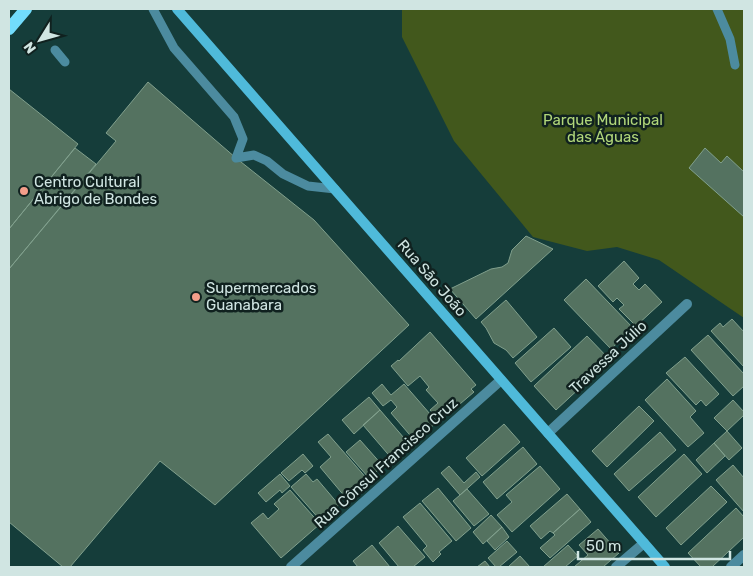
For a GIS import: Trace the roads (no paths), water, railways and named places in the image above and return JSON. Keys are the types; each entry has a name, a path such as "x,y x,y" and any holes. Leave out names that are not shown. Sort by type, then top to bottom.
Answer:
{"main road":[{"path":"9,29 26,9"}],"street":[{"name":"Rua São João","path":"177,9 665,567"},
{"name":"Travessa Júlio","path":"548,433 688,304"},
{"name":"Rua Cônsul Francisco Cruz","path":"291,567 502,380"},
{"path":"616,567 644,543"},
{"path":"731,567 744,555"}],"lane":[{"path":"153,9 174,48 234,117 243,139 236,158 254,155 266,161 283,174 308,186 335,189"},
{"path":"717,9 730,39 735,65"},
{"path":"55,50 65,62"}],"place":[{"name":"Centro Cultural Abrigo de Bondes","path":"24,191"},
{"name":"Supermercados Guanabara","path":"196,297"}],"park label":[{"name":"Parque Municipal das Águas","path":"603,128"}]}
